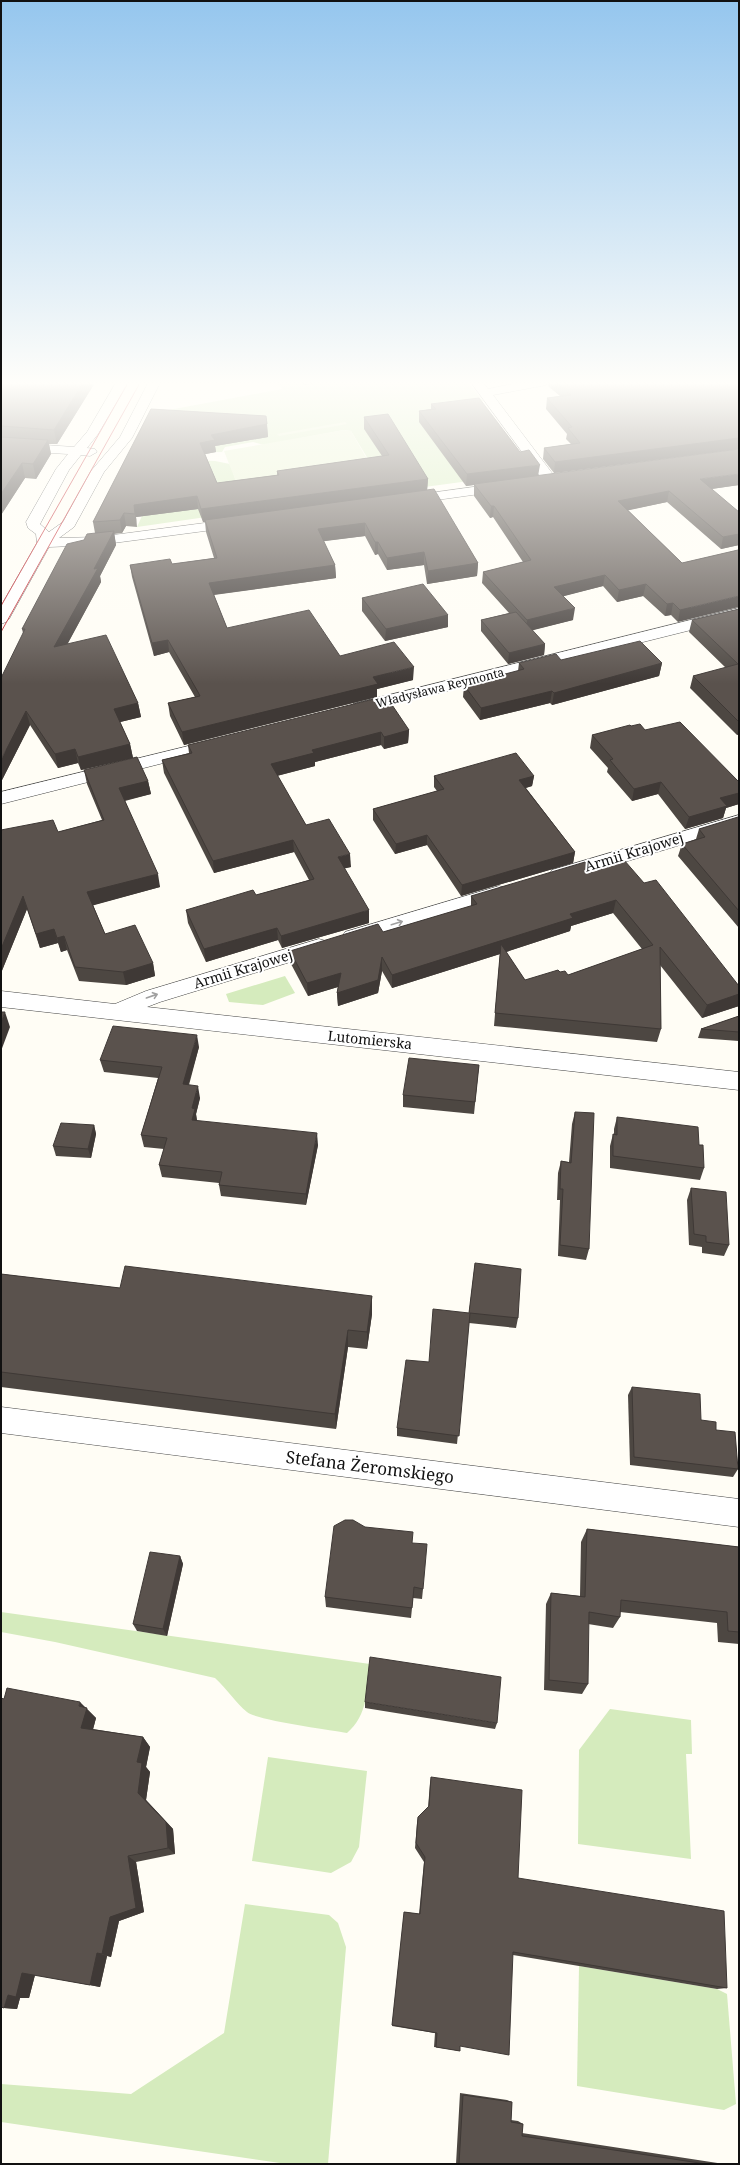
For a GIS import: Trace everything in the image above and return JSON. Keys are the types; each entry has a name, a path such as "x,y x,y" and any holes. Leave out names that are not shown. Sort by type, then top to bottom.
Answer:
{"street":[{"path":"44,543 43,533 33,525 32,522 56,482"},
{"path":"1,619 44,543 69,524 92,482"},
{"path":"393,502 518,484"},
{"path":"44,543 98,541 251,521"},
{"name":"Władysława Reymonta","path":"347,712 739,613"},
{"path":"1,798 232,740"},
{"name":"Armii Krajowej","path":"541,880 739,821"},
{"name":"Armii Krajowej","path":"117,1012 153,996 518,887"},
{"name":"Lutomierska","path":"1,1000 739,1081"},
{"name":"Stefana Żeromskiego","path":"1,1420 739,1514"}],"green space":[{"path":"149,482 236,482 237,484 141,493"},
{"path":"236,482 252,482 237,484"},
{"path":"407,482 461,482 417,488"},
{"path":"230,504 234,513 137,527 142,516"},
{"path":"285,976 295,993 263,1005 229,1002 226,994"},
{"path":"1,1612 370,1664 367,1693 363,1710 354,1726 347,1733 264,1718 247,1712 215,1678 55,1642 1,1632"},
{"path":"610,1709 691,1720 692,1754 686,1754 691,1859 578,1844 579,1750"},
{"path":"268,1757 367,1771 359,1847 351,1862 331,1873 252,1861"},
{"path":"245,1904 329,1915 338,1923 346,1947 328,2164 287,2164 1,2122 1,2084 131,2094 224,2033"},
{"path":"579,1966 717,1989 727,1994 736,2104 724,2110 577,2086"}],"building":[{"path":"1,482 9,482 1,494"},
{"path":"114,482 405,482 201,509 197,496 134,505 135,514 124,513 120,520 93,522"},
{"path":"489,482 704,482 739,512 739,534 723,537 669,491 618,501 682,563 738,550 739,596 680,610 673,603 667,604 646,584 619,590 605,575 554,587 575,608 527,620 483,572 531,560 494,506 491,506 474,484"},
{"path":"434,489 478,563 428,571 424,552 387,558 378,542 375,542 365,523 318,529 335,565 209,583 227,628 309,610 340,656 394,642 414,667 373,677 378,684 182,732 168,703 200,696 168,640 152,643 130,565 170,559 172,564 217,558 205,520"},
{"path":"114,531 94,569 98,568 54,647 106,635 138,703 114,709 130,744 78,757 75,749 55,754 26,711 1,760 1,678 25,629 22,629 67,544 84,540 87,534"},
{"path":"423,584 448,615 386,629 362,598"},
{"path":"739,609 739,722 693,676 738,664 692,620"},
{"path":"516,612 545,644 509,653 481,620"},
{"path":"640,641 662,663 554,693 552,691 481,708 464,685 524,669 519,663 556,654 561,660"},
{"path":"386,696 409,730 384,737 381,732 312,750 314,753 271,764 306,825 329,819 350,854 338,857 369,910 281,936 277,928 204,949 186,910 253,890 256,895 314,879 293,840 213,861 162,760 192,753 188,745"},
{"path":"680,722 739,782 739,793 720,798 727,806 689,817 661,782 634,789 610,760 613,759 592,735 630,725 640,724 645,730"},
{"path":"516,753 534,776 519,780 575,852 462,885 427,835 396,844 373,809 444,789 434,776"},
{"path":"137,757 148,781 119,788 158,874 87,892 105,934 135,925 153,963 123,972 75,967 64,936 57,938 54,929 36,934 23,896 1,949 1,830 53,820 58,832 104,820 84,770"},
{"path":"738,817 739,911 682,844 705,837 699,829"},
{"path":"624,860 644,883 656,880 739,986 739,994 707,1005 660,947 661,1029 495,1013 501,944 525,980 558,970 560,972 565,971 568,975 653,945 616,900 570,914 573,918 392,975 382,957 378,980 337,993 341,973 307,983 290,951 378,924 383,932 477,904 471,896 585,862 591,870"},
{"path":"1,1012 5,1012 1,1022"},
{"path":"739,1016 739,1032 701,1029"},
{"path":"113,1026 197,1035 183,1084 198,1086 192,1108 195,1109 192,1120 317,1133 306,1194 219,1185 222,1172 159,1165 167,1138 141,1135 162,1067 100,1060"},
{"path":"409,1058 479,1065 475,1102 403,1095"},
{"path":"575,1112 594,1113 589,1249 560,1245 563,1189 560,1189 561,1161 571,1163"},
{"path":"617,1117 698,1127 699,1145 703,1145 704,1168 613,1156 613,1134 617,1135"},
{"path":"61,1123 94,1125 88,1149 53,1146"},
{"path":"691,1188 726,1192 729,1245 706,1242 706,1236 694,1234"},
{"path":"475,1263 521,1269 518,1318 470,1313 459,1436 397,1428 406,1360 429,1362 433,1309 469,1313"},
{"path":"125,1266 372,1296 367,1332 348,1330 335,1414 1,1372 1,1274 120,1288"},
{"path":"632,1387 700,1394 701,1420 716,1422 716,1430 735,1432 738,1469 634,1457"},
{"path":"345,1520 353,1520 365,1527 413,1532 412,1543 427,1544 423,1589 414,1587 412,1608 325,1597 334,1526"},
{"path":"587,1529 739,1547 739,1632 728,1631 727,1612 621,1600 620,1617 589,1612 588,1684 549,1680 551,1593 585,1597"},
{"path":"150,1552 180,1556 163,1629 133,1624"},
{"path":"370,1657 501,1677 497,1723 365,1702"},
{"path":"7,1688 80,1702 79,1706 87,1708 81,1728 143,1737 137,1762 142,1763 138,1793 166,1822 168,1848 128,1856 136,1908 110,1917 102,1954 97,1953 90,1985 22,1973 16,1997 8,1995 4,2008 1,2007 1,1698 4,1699"},
{"path":"431,1777 522,1790 518,1878 724,1911 727,1988 513,1952 509,2055 460,2046 460,2051 436,2047 437,2033 392,2025 404,1912 420,1914 425,1857 416,1843 418,1817 429,1806"},
{"path":"463,2095 512,2102 511,2122 523,2124 522,2136 706,2164 459,2164"}],"tram line":[{"path":"1,606 72,482"},
{"path":"1,632 85,482"}]}
